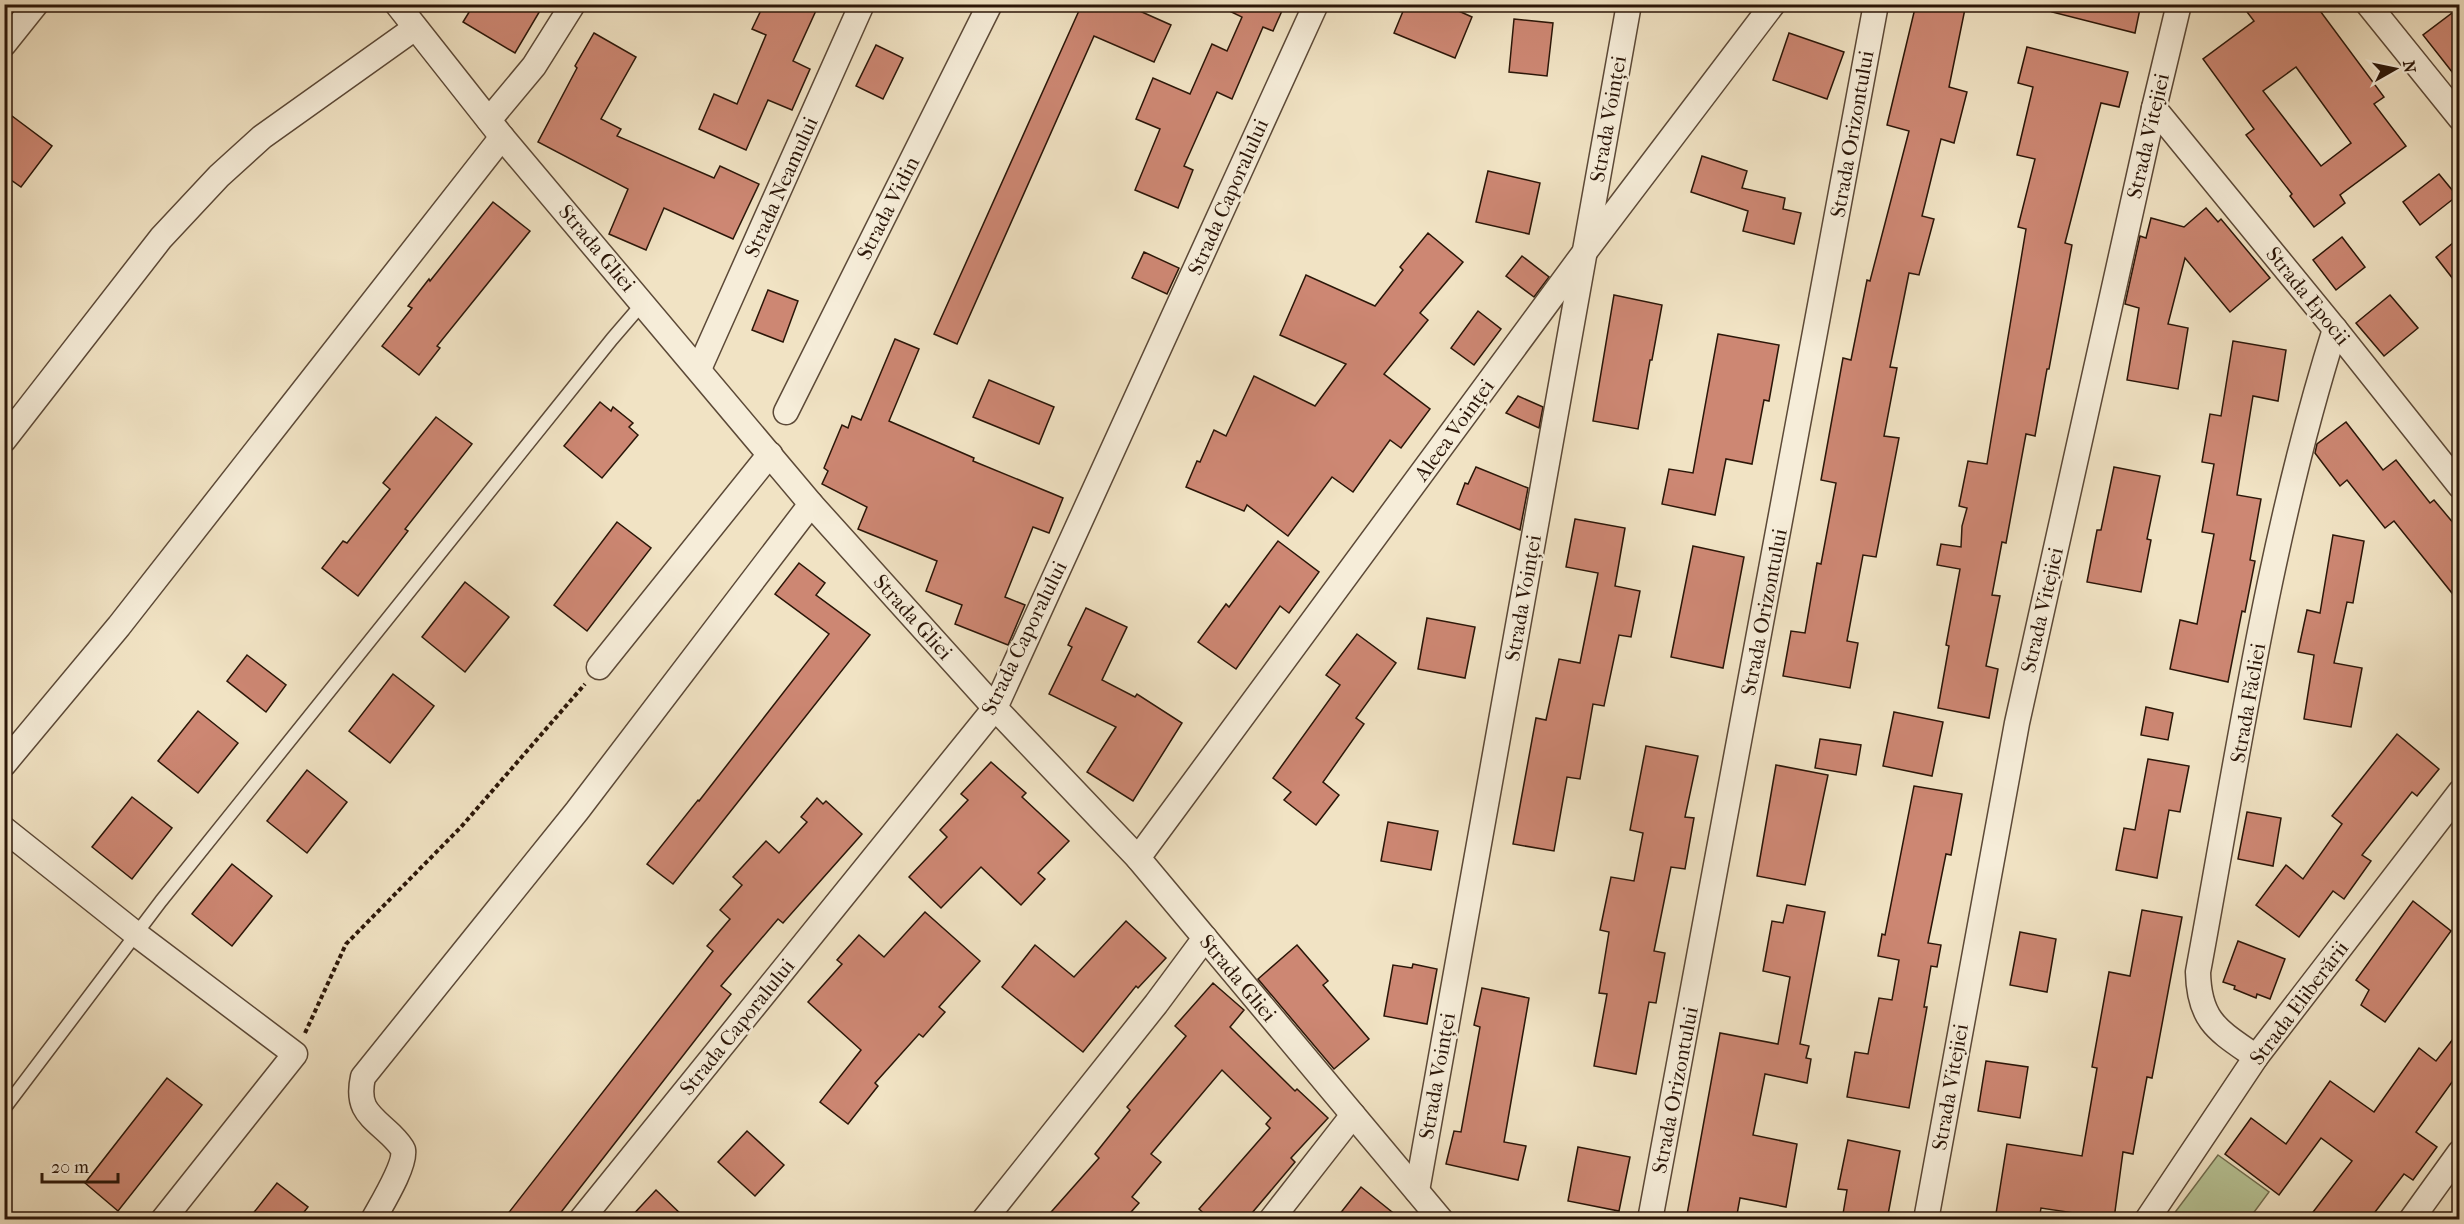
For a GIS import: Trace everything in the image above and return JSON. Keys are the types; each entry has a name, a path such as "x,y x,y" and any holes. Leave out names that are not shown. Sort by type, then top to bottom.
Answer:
{"street":[{"path":"5,42 36,4"},
{"name":"Strada Gliei","path":"397,4 495,128 811,504 995,708 1138,858 1441,1220"},
{"path":"4,764 119,626 495,128 573,4"},
{"name":"Strada Neamului","path":"699,369 862,4"},
{"name":"Strada Vidin","path":"786,412 990,4"},
{"name":"Strada Caporalului","path":"581,1220 995,708 1316,4"},
{"name":"Strada Voinței","path":"1417,1191 1629,4"},
{"name":"Aleea Voinței","path":"1138,858 1584,254 1773,4"},
{"name":"Strada Orizontului","path":"1650,1220 1876,4"},
{"name":"Strada Vitejiei","path":"1926,1220 2017,723 2179,4"},
{"path":"2368,4 2460,118"},
{"path":"4,440 161,238 219,176 262,137 415,28"},
{"name":"Strada Epocii","path":"2154,108 2460,486"},
{"name":"Strada Făcliei","path":"2256,1058 2212,1023 2202,1006 2198,972 2278,540 2298,455 2335,329"},
{"path":"599,667 770,454"},
{"path":"373,1220 402,1163 403,1150 396,1140 362,1107 359,1092 363,1077 577,811 811,504"},
{"name":"Strada Eliberării","path":"2147,1220 2256,1058 2460,792"},
{"path":"4,829 136,934 295,1054 163,1220"},
{"path":"984,1220 1156,1004 1205,938"},
{"path":"1271,1220 1353,1115"},
{"path":"2411,1220 2460,1152"}],"lane":[{"path":"4,1109 136,934 523,449 643,303"}],"path":[{"path":"295,1054 346,944 461,827 599,667"}],"green space":[{"path":"2218,1155 2269,1192 2249,1219 2170,1219"}],"building":[{"path":"474,4 544,4 515,53 463,22"},
{"path":"764,4 819,4 793,61 810,69 792,110 768,100 746,150 699,129 714,94 737,104 766,35 752,29"},
{"path":"1082,4 1124,4 1171,25 1154,62 1094,36 957,344 934,334"},
{"path":"1215,4 1285,4 1273,31 1263,27 1232,99 1217,92 1184,166 1193,170 1178,208 1135,190 1160,129 1136,119 1153,78 1190,94 1212,44 1227,51 1242,17"},
{"path":"1406,4 1443,4 1472,17 1455,58 1394,33"},
{"path":"1916,4 1966,4 1949,87 1967,92 1954,143 1941,139 1922,216 1934,219 1919,275 1909,273 1890,367 1897,368 1884,436 1899,438 1876,557 1863,555 1847,641 1858,643 1850,688 1783,676 1791,631 1805,633 1817,563 1821,564 1836,483 1821,480 1843,358 1851,360 1867,280 1870,281 1909,131 1887,125"},
{"path":"2053,4 2141,4 2135,33 2052,12"},
{"path":"2241,4 2315,4 2384,97 2374,104 2406,146 2340,195 2345,203 2314,227 2290,196 2292,194 2246,135 2254,129 2203,59 2254,21","holes":["2296,67 2351,143 2321,166 2263,91"]},
{"path":"2460,7 2460,82 2423,35"},
{"path":"1514,19 1553,23 1547,76 1509,72"},
{"path":"594,33 636,57 601,119 621,129 617,136 714,178 720,166 759,184 733,239 664,208 646,250 609,234 628,189 538,142 577,68 575,66"},
{"path":"1789,33 1844,52 1827,99 1773,80"},
{"path":"876,45 903,58 883,99 856,86"},
{"path":"2027,47 2128,72 2119,107 2101,103 2065,243 2072,245 2049,369 2047,369 2035,436 2026,434 2006,543 2002,542 1992,595 2000,596 1986,666 1998,669 1989,718 1938,708 1949,646 1946,645 1960,569 1937,565 1941,544 1961,547 1962,526 1967,508 1959,506 1968,461 1987,464 2026,229 2018,227 2035,159 2017,155 2033,87 2018,83"},
{"path":"4,110 52,146 21,187 4,175"},
{"path":"1702,156 1747,171 1742,188 1785,198 1783,209 1801,213 1794,244 1743,231 1748,211 1691,192"},
{"path":"1488,171 1540,183 1529,234 1476,222"},
{"path":"2439,174 2457,196 2420,225 2403,202"},
{"path":"493,202 530,231 437,346 440,348 419,375 382,346 412,308 408,306"},
{"path":"2206,208 2218,222 2221,219 2270,278 2230,312 2185,258 2168,324 2188,328 2178,389 2127,380 2139,308 2125,304 2140,236 2146,238 2151,218 2184,227"},
{"path":"1428,233 1463,262 1420,313 1428,320 1384,374 1430,409 1401,448 1390,440 1353,492 1332,477 1288,536 1247,505 1244,511 1186,487 1214,430 1226,436 1254,376 1315,406 1346,364 1280,335 1306,275 1375,306 1403,270 1400,267"},
{"path":"2342,237 2365,267 2336,290 2313,260"},
{"path":"2460,237 2460,288 2436,257"},
{"path":"1144,252 1179,268 1167,294 1132,278"},
{"path":"1522,256 1549,277 1534,297 1506,276"},
{"path":"768,290 798,301 783,342 752,330"},
{"path":"1614,295 1662,305 1638,429 1593,421"},
{"path":"2390,295 2418,328 2384,356 2356,323"},
{"path":"1478,311 1501,329 1474,365 1451,348"},
{"path":"1718,334 1779,345 1769,401 1764,400 1752,464 1726,459 1715,515 1662,504 1669,469 1693,473"},
{"path":"895,339 919,349 889,421 974,458 973,461 1063,498 1049,533 1033,527 1005,597 1025,605 1008,645 955,624 962,605 926,591 937,561 858,529 867,507 822,484 828,471 824,468 842,425 848,428 852,416 861,420"},
{"path":"2233,341 2286,350 2278,401 2253,396 2237,495 2261,499 2250,560 2255,561 2228,682 2170,669 2180,620 2197,624 2214,534 2202,532 2214,464 2202,462 2210,414 2221,416"},
{"path":"989,380 1054,407 1039,444 973,417"},
{"path":"1518,396 1543,407 1539,428 1506,413"},
{"path":"600,402 611,411 613,407 633,423 629,427 638,435 602,478 564,446"},
{"path":"436,417 472,444 405,529 408,531 358,596 322,568 343,541 347,543 390,489 383,483"},
{"path":"2346,422 2383,470 2396,460 2430,503 2434,500 2460,531 2460,603 2394,521 2385,528 2347,480 2340,486 2315,453 2317,444"},
{"path":"1476,467 1528,488 1520,530 1457,504 1465,483 1468,484"},
{"path":"2114,467 2160,476 2147,539 2151,540 2141,592 2087,582 2097,530 2101,530"},
{"path":"1575,519 1625,528 1615,586 1640,591 1631,637 1619,635 1604,706 1593,704 1580,779 1567,777 1554,851 1513,844 1536,718 1546,720 1559,659 1580,663 1598,573 1566,567"},
{"path":"617,522 651,548 587,631 554,605"},
{"path":"2333,535 2364,541 2353,603 2347,602 2334,663 2362,668 2351,727 2304,719 2314,655 2298,652 2307,610 2320,613"},
{"path":"1278,541 1319,572 1289,613 1280,606 1236,669 1198,642 1226,604 1229,607"},
{"path":"1693,546 1744,557 1723,668 1671,657"},
{"path":"799,563 825,583 816,595 870,635 673,884 647,864 829,634 775,594"},
{"path":"465,582 509,617 465,672 422,637"},
{"path":"1086,608 1127,627 1102,680 1135,697 1137,694 1182,723 1133,801 1087,772 1116,727 1049,694 1072,647 1068,645"},
{"path":"1427,618 1475,627 1465,678 1418,669"},
{"path":"1357,634 1396,663 1356,718 1364,724 1323,782 1339,795 1316,825 1284,800 1291,792 1273,778 1340,685 1326,675"},
{"path":"247,655 286,685 266,712 227,681"},
{"path":"393,674 434,706 390,763 349,731"},
{"path":"2146,707 2173,713 2168,740 2141,735"},
{"path":"198,711 238,743 198,793 158,761"},
{"path":"1894,712 1943,722 1932,776 1883,766"},
{"path":"2397,734 2439,769 2417,796 2412,792 2362,855 2371,861 2344,899 2333,891 2299,937 2256,905 2286,865 2303,879 2342,824 2332,816"},
{"path":"1820,739 1861,745 1856,775 1815,768"},
{"path":"1646,746 1698,756 1685,817 1694,818 1685,869 1671,867 1654,951 1665,953 1656,1003 1649,1002 1636,1074 1594,1066 1607,994 1599,993 1609,932 1600,930 1611,877 1634,881 1643,833 1630,830"},
{"path":"2148,759 2189,766 2180,812 2169,810 2157,878 2116,870 2124,828 2135,830"},
{"path":"991,762 1026,793 1022,797 1069,841 1038,873 1045,879 1021,905 981,867 941,908 909,877 947,837 940,830 968,800 961,794"},
{"path":"1776,765 1828,775 1805,885 1757,876"},
{"path":"307,770 347,802 307,853 267,821"},
{"path":"1914,786 1962,794 1951,855 1946,854 1928,943 1941,945 1937,967 1931,966 1924,1007 1927,1007 1909,1108 1847,1097 1855,1052 1868,1054 1879,998 1892,1000 1899,960 1878,956 1882,934 1885,935"},
{"path":"132,797 172,828 132,879 92,847"},
{"path":"817,798 823,804 826,801 862,834 783,923 778,919 721,986 731,994 555,1220 503,1220 713,951 707,946 730,919 720,910 742,885 733,877 766,841 779,853 807,822 801,817"},
{"path":"2247,812 2281,818 2273,866 2238,859"},
{"path":"1388,822 1438,831 1431,870 1381,861"},
{"path":"232,864 272,896 232,946 192,914"},
{"path":"2413,901 2451,931 2385,1022 2361,1005 2369,990 2356,980"},
{"path":"1787,905 1825,912 1800,1044 1809,1046 1806,1058 1811,1059 1807,1083 1765,1074 1753,1135 1797,1144 1786,1207 1740,1198 1736,1220 1686,1220 1720,1033 1778,1044 1790,977 1763,971 1772,921 1783,923"},
{"path":"2142,910 2182,917 2152,1078 2147,1077 2133,1154 2123,1152 2114,1219 2041,1208 2039,1220 1995,1220 2007,1144 2082,1156 2097,1068 2092,1067 2109,972 2130,976"},
{"path":"925,912 980,961 939,1007 945,1012 923,1037 919,1034 875,1083 878,1086 848,1124 820,1102 861,1050 808,1002 842,964 837,960 859,935 884,957"},
{"path":"1126,921 1166,958 1138,988 1136,986 1083,1052 1002,987 1035,945 1074,977"},
{"path":"2020,932 2056,939 2047,992 2010,985"},
{"path":"2238,941 2285,959 2270,999 2257,994 2256,998 2223,982"},
{"path":"1297,945 1328,981 1323,985 1369,1039 1334,1069 1258,979"},
{"path":"1413,964 1437,969 1427,1024 1384,1016 1393,965 1412,968"},
{"path":"1213,983 1244,1010 1230,1027 1295,1091 1297,1089 1328,1118 1291,1158 1295,1162 1246,1220 1211,1220 1199,1209 1270,1128 1266,1124 1271,1118 1222,1070 1151,1154 1161,1162 1132,1197 1139,1203 1124,1220 1044,1220 1099,1158 1095,1154 1130,1110 1127,1107 1186,1036 1175,1026"},
{"path":"1482,988 1529,998 1504,1142 1526,1146 1518,1180 1446,1164 1454,1131 1461,1132 1480,1027 1474,1025"},
{"path":"2460,1030 2460,1071 2416,1132 2437,1147 2413,1180 2404,1174 2369,1220 2307,1220 2352,1161 2321,1138 2279,1195 2225,1154 2251,1118 2286,1144 2330,1081 2374,1112 2419,1048 2436,1061"},
{"path":"1986,1061 2028,1067 2020,1118 1978,1111"},
{"path":"167,1078 202,1105 118,1211 85,1183"},
{"path":"747,1131 784,1165 755,1196 718,1162"},
{"path":"1848,1140 1900,1151 1887,1220 1842,1220 1847,1190 1838,1189"},
{"path":"1578,1147 1630,1157 1619,1211 1568,1201"},
{"path":"277,1183 308,1207 298,1220 248,1220"},
{"path":"1361,1187 1402,1220 1335,1220"},
{"path":"656,1190 687,1220 628,1220"}]}
